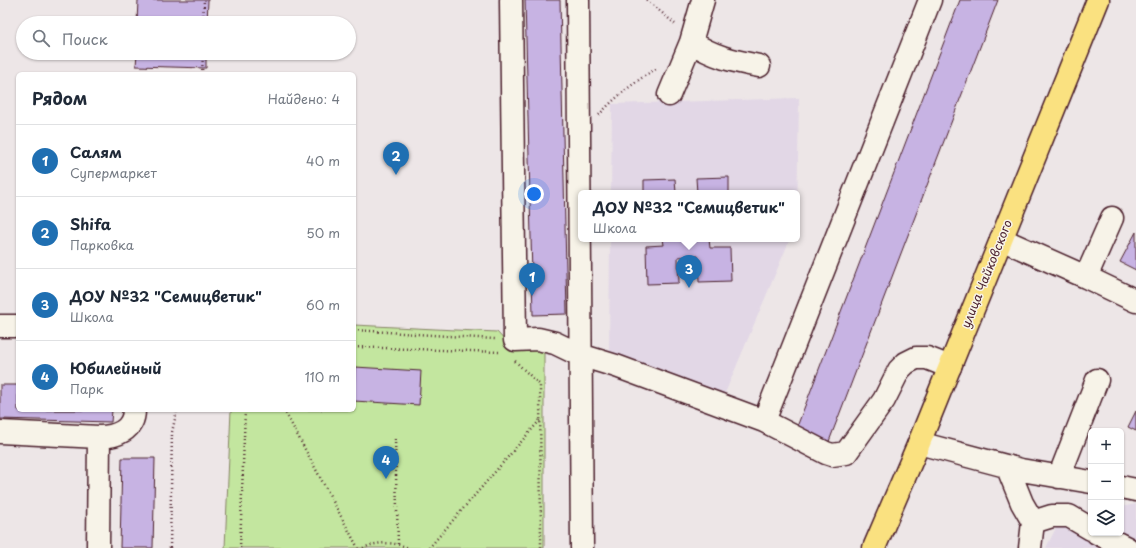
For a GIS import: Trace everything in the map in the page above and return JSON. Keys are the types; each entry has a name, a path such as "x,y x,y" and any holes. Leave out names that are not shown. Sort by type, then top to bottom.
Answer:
{"main road":[{"name":"улица Чайковского","path":"874,548 919,443 1098,0"}],"street":[{"path":"511,0 511,350 538,339 555,343 580,355 616,366 764,421 832,455 846,453 884,400 900,370 906,363 916,358 927,358 950,367"},
{"path":"578,0 579,190"},
{"path":"669,95 689,46 703,0"},
{"path":"764,421 930,0"},
{"path":"689,46 717,57 759,66"},
{"path":"1086,277 1112,218"},
{"path":"1001,239 1136,301"},
{"path":"579,242 582,548"},
{"path":"0,326 16,326"},
{"path":"1059,477 1097,380"},
{"path":"0,432 110,437 119,434 126,428 134,412"},
{"path":"98,548 99,437"},
{"path":"919,443 1007,466 1088,482"},
{"path":"1007,466 1022,503 1033,522 1030,548"},
{"path":"1124,488 1136,490"},
{"path":"1033,522 1052,516 1069,516 1088,527"},
{"path":"1103,536 1127,548"}],"path":[{"path":"203,16 204,0"},
{"path":"578,124 593,122 616,98 642,78 689,46 647,0"},
{"path":"202,72 203,60"},
{"path":"356,330 511,350 540,385 541,548"},
{"path":"356,347 511,350"},
{"path":"170,548 172,432 177,412"},
{"path":"240,548 245,412"},
{"path":"285,412 358,548"},
{"path":"429,548 540,419"},
{"path":"395,439 398,544"},
{"path":"363,548 380,543 398,544 409,548"}],"shaded area":[{"path":"799,98 798,190 611,190 612,104"},
{"path":"610,242 789,242 723,398 609,357"},
{"path":"1136,504 1136,548 1046,548 1061,518 1088,514 1088,536 1124,536 1124,506"}],"green space":[{"path":"356,325 497,332 508,344 544,344 544,548 225,548 231,412 356,412"}],"building":[{"path":"138,0 208,0 207,16 137,16"},
{"path":"525,0 560,0 567,314 533,315"},
{"path":"960,0 998,0 828,444 795,432"},
{"path":"136,60 206,60 206,68 136,66"},
{"path":"729,177 729,190 697,190 696,178"},
{"path":"675,179 676,190 644,190 644,180"},
{"path":"1136,232 1136,270 1120,262"},
{"path":"664,242 709,242 710,248 730,248 731,281 699,282 698,256 678,257 679,283 647,284 646,246 664,245"},
{"path":"356,367 421,371 419,405 356,401"},
{"path":"0,385 16,385 16,412 112,412 111,422 0,419"},
{"path":"1136,411 1136,431 1128,427"},
{"path":"122,458 155,458 153,548 120,548"}],"place":[{"name":"Shifa","path":"396,175"},
{"name":"ДОУ №32 \"Семицветик\"","path":"689,288"},
{"name":"Салям","path":"532,296"},
{"name":"Юбилейный","path":"386,479"}]}
